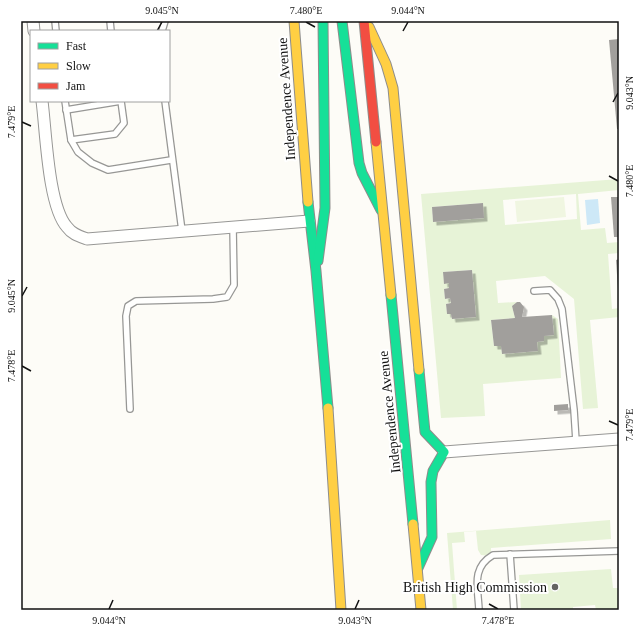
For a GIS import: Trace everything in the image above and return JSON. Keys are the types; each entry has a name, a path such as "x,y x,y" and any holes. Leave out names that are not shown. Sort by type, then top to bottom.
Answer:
{"main road":[{"name":"Independence Avenue","path":"294,21 309,221 316,271 332,458 341,610"},
{"name":"Independence Avenue","path":"316,271 325,208 322,21"},
{"name":"Independence Avenue","path":"342,21 359,163 362,174 382,211"},
{"name":"Independence Avenue","path":"365,21 382,211 408,452 420,610"},
{"path":"365,21 386,64 393,88 425,432 444,452 433,471 431,482 432,537 417,569"}],"street":[{"path":"42,102 53,189 58,212 66,226 75,235 88,239 309,221"},
{"path":"444,452 619,439"}],"lane":[{"path":"65,102 71,140 78,152 92,163 108,170 172,160"},
{"path":"66,110 115,102"},
{"path":"71,140 115,134 124,123 121,102"},
{"path":"165,102 182,231"},
{"path":"130,409 126,316 128,306 136,301 213,299 226,297 234,285 233,227"},
{"path":"534,291 550,290 558,298 562,308 576,441"},
{"path":"479,610 477,575 481,565 493,555 619,551"},
{"path":"510,554 514,610"}],"green space":[{"path":"619,179 619,190 578,194 581,230 605,228 607,243 619,242 619,253 608,254 612,309 619,308 619,317 590,320 598,408 583,409 574,299 545,276 496,281 498,303 517,302 512,306 515,318 491,320 494,346 501,346 502,354 537,351 537,342 544,341 544,336 554,335 552,315 558,319 561,378 483,384 485,416 441,418 421,194","holes":["576,194 577,219 505,225 503,200","482,203 484,218 433,222 432,207","472,270 476,317 452,319 451,314 447,314 446,304 451,303 450,298 445,299 444,289 449,288 449,283 444,283 443,272"]},
{"path":"564,197 566,217 517,222 515,201"},
{"path":"610,520 611,539 491,548 491,556 481,555 478,550 476,531 464,532 465,542 452,543 457,610 453,610 447,533"},
{"path":"611,569 613,588 619,588 619,610 596,610 595,605 573,607 573,610 521,610 519,575"}],"water":[{"path":"598,199 600,223 587,225 585,200"}],"building":[{"path":"619,39 619,129 617,129 609,40"},
{"path":"611,197 619,197 619,237 614,237"},
{"path":"483,203 484,218 433,222 432,207"},
{"path":"619,259 619,289 618,289 616,260"},
{"path":"472,270 476,317 452,319 451,314 447,314 446,304 451,303 450,298 445,299 444,289 449,288 449,283 444,284 443,272"},
{"path":"517,302 520,302 524,307 522,317 552,315 554,335 544,336 544,341 537,342 538,351 502,354 501,346 494,346 491,320 515,318 512,306"},
{"path":"568,404 568,410 554,411 554,405"}],"traffic: fast":[{"path":"318,261 325,208 323,21"},
{"path":"342,21 359,163 362,173 381,210"},
{"path":"308,202 316,271 328,408"},
{"path":"391,295 413,524"},
{"path":"418,568 432,537 431,482 433,471 444,452 425,432 419,370"}],"traffic: slow":[{"path":"294,21 308,202"},
{"path":"369,27 386,64 393,88 419,370"},
{"path":"376,142 391,295"},
{"path":"328,408 341,610"},
{"path":"413,524 421,610"}],"traffic: jam":[{"path":"364,21 376,142"}],"place":[{"name":"British High Commission","path":"555,587"}]}
